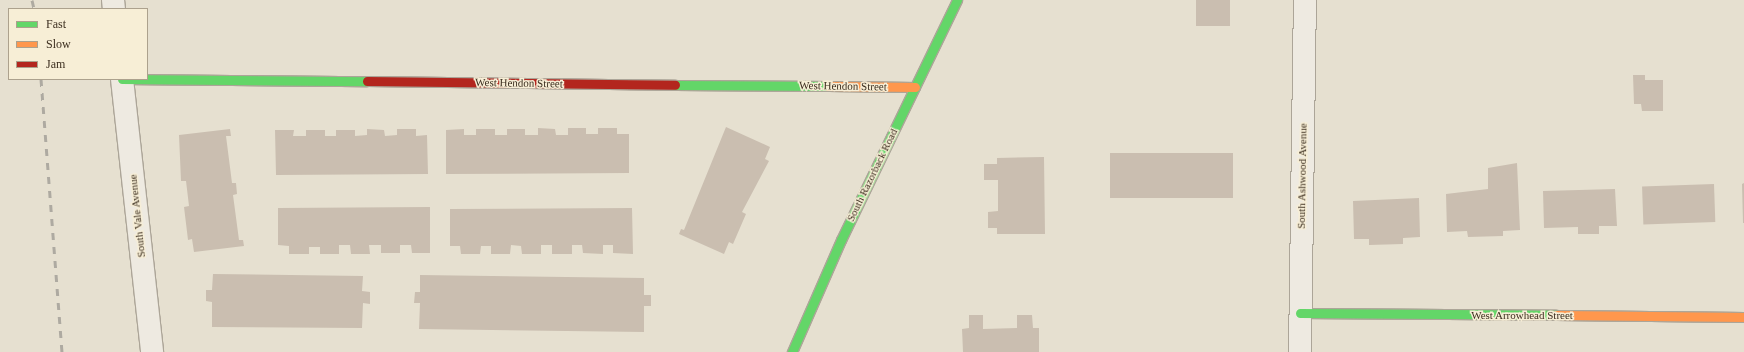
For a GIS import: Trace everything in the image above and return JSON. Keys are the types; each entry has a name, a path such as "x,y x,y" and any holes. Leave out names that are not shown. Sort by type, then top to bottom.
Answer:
{"street":[{"name":"South Razorback Road","path":"792,352 840,240 916,87 957,0"},
{"name":"South Ashwood Avenue","path":"1300,352 1305,0"},
{"name":"West Hendon Street","path":"148,79 916,87"},
{"name":"South Vale Avenue","path":"122,80 152,352"},
{"name":"West Arrowhead Street","path":"1300,313 1744,317"}],"building":[{"path":"1196,0 1230,0 1230,26 1196,26"},
{"path":"1633,75 1645,75 1645,80 1663,80 1663,111 1642,111 1641,104 1634,104"},
{"path":"726,127 770,147 765,159 769,161 742,212 746,214 733,244 729,242 724,254 679,234 681,229 684,230"},
{"path":"538,128 555,129 556,135 568,135 568,128 586,128 586,134 598,134 598,128 617,128 617,134 629,134 629,173 446,174 446,130 464,129 464,135 476,135 476,129 495,129 495,135 507,135 507,129 525,129 525,135 538,135"},
{"path":"230,129 231,136 226,136 232,183 236,183 237,194 233,195 239,240 243,240 244,246 194,252 192,239 188,240 184,207 189,206 186,181 181,181 179,135"},
{"path":"367,129 384,130 385,136 397,135 397,129 416,129 416,136 427,135 428,174 276,175 275,130 294,130 293,136 306,136 306,130 325,130 325,136 336,136 336,130 355,130 355,136 367,135"},
{"path":"1110,153 1233,153 1233,198 1110,198"},
{"path":"1044,157 1045,234 997,234 997,228 988,228 988,212 998,211 998,180 984,180 984,164 997,164 997,158"},
{"path":"1517,163 1520,230 1503,231 1503,236 1468,237 1467,231 1447,232 1446,194 1488,189 1488,168"},
{"path":"1744,183 1744,223 1743,223 1742,184"},
{"path":"1714,184 1715,222 1643,224 1642,187"},
{"path":"1615,189 1617,226 1599,226 1599,234 1578,234 1578,227 1544,228 1543,191"},
{"path":"1419,198 1420,237 1403,238 1403,244 1369,245 1369,239 1354,239 1353,201"},
{"path":"430,207 430,253 412,253 411,245 400,245 400,253 381,253 381,245 369,245 370,254 351,254 350,245 339,245 339,254 320,254 320,247 309,247 309,254 289,254 289,246 278,245 278,208"},
{"path":"632,208 633,254 613,253 613,245 603,245 603,254 583,253 582,245 572,245 572,254 552,254 552,245 541,245 541,254 522,254 521,246 511,245 510,254 491,254 491,246 481,246 480,254 461,254 460,246 450,246 450,209"},
{"path":"213,274 363,276 362,291 370,292 370,304 363,303 362,328 212,327 212,302 206,301 206,290 212,290"},
{"path":"420,275 644,278 644,295 651,295 651,306 644,306 644,332 419,329 420,303 414,303 415,292 420,292"},
{"path":"969,315 983,315 983,329 1017,328 1017,315 1032,315 1033,328 1039,328 1039,352 963,352 962,329 969,328"}],"railway":[{"path":"32,0 34,8"},
{"path":"41,80 62,352"}],"traffic: fast":[{"path":"792,352 841,240 957,0"},
{"path":"148,79 367,81"},
{"path":"675,85 828,86"},
{"path":"1300,313 1556,315"}],"traffic: slow":[{"path":"828,86 915,87"},
{"path":"1556,315 1744,317"}],"traffic: jam":[{"path":"367,81 675,85"}]}
